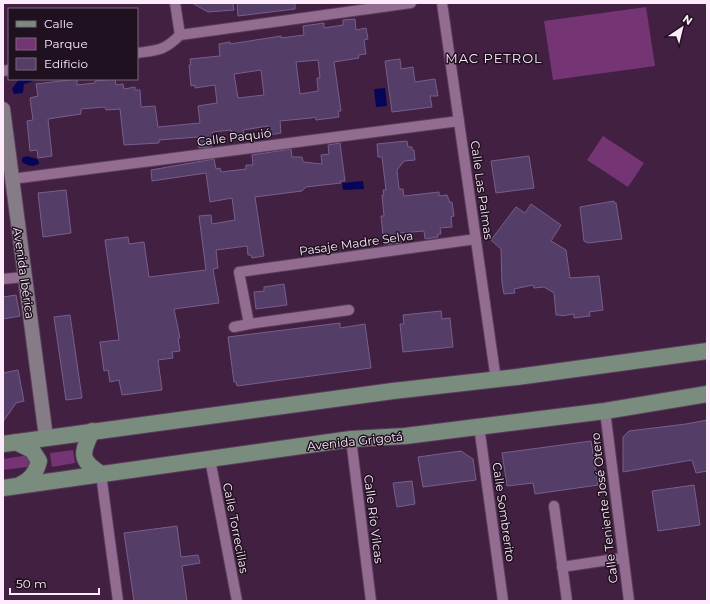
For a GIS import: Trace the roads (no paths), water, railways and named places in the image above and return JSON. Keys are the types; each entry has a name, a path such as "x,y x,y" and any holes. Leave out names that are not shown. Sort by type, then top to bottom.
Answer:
{"main road":[{"path":"9,443 707,351"},
{"name":"Avenida Grigotá","path":"3,488 351,439 405,436 605,411 707,394"},
{"path":"92,431 83,455 86,462 92,469 101,474"},
{"path":"9,443 32,450 39,460 34,474 29,480 20,485"}],"street":[{"path":"175,3 180,35"},
{"path":"138,53 162,50 180,35 411,3"},
{"name":"Calle Las Palmas","path":"442,3 496,380"},
{"name":"Avenida Ibérica","path":"3,109 4,137 12,180 46,437"},
{"name":"Calle Paquió","path":"12,180 459,121"},
{"name":"Pasaje Madre Selva","path":"249,324 239,272 476,239"},
{"path":"3,279 24,276"},
{"path":"234,327 349,310"},
{"name":"Calle Teniente José Otero","path":"605,411 622,558 629,601"},
{"name":"Calle Sombrerito","path":"479,426 503,601"},
{"name":"Calle Río Vilcas","path":"351,439 371,601"},
{"name":"Calle Torrecillas","path":"210,459 237,601"},
{"path":"101,474 118,601"},
{"path":"554,506 567,601"},
{"path":"562,567 622,558"}],"district":[{"name":"MAC PETROL","path":"494,58"}]}
